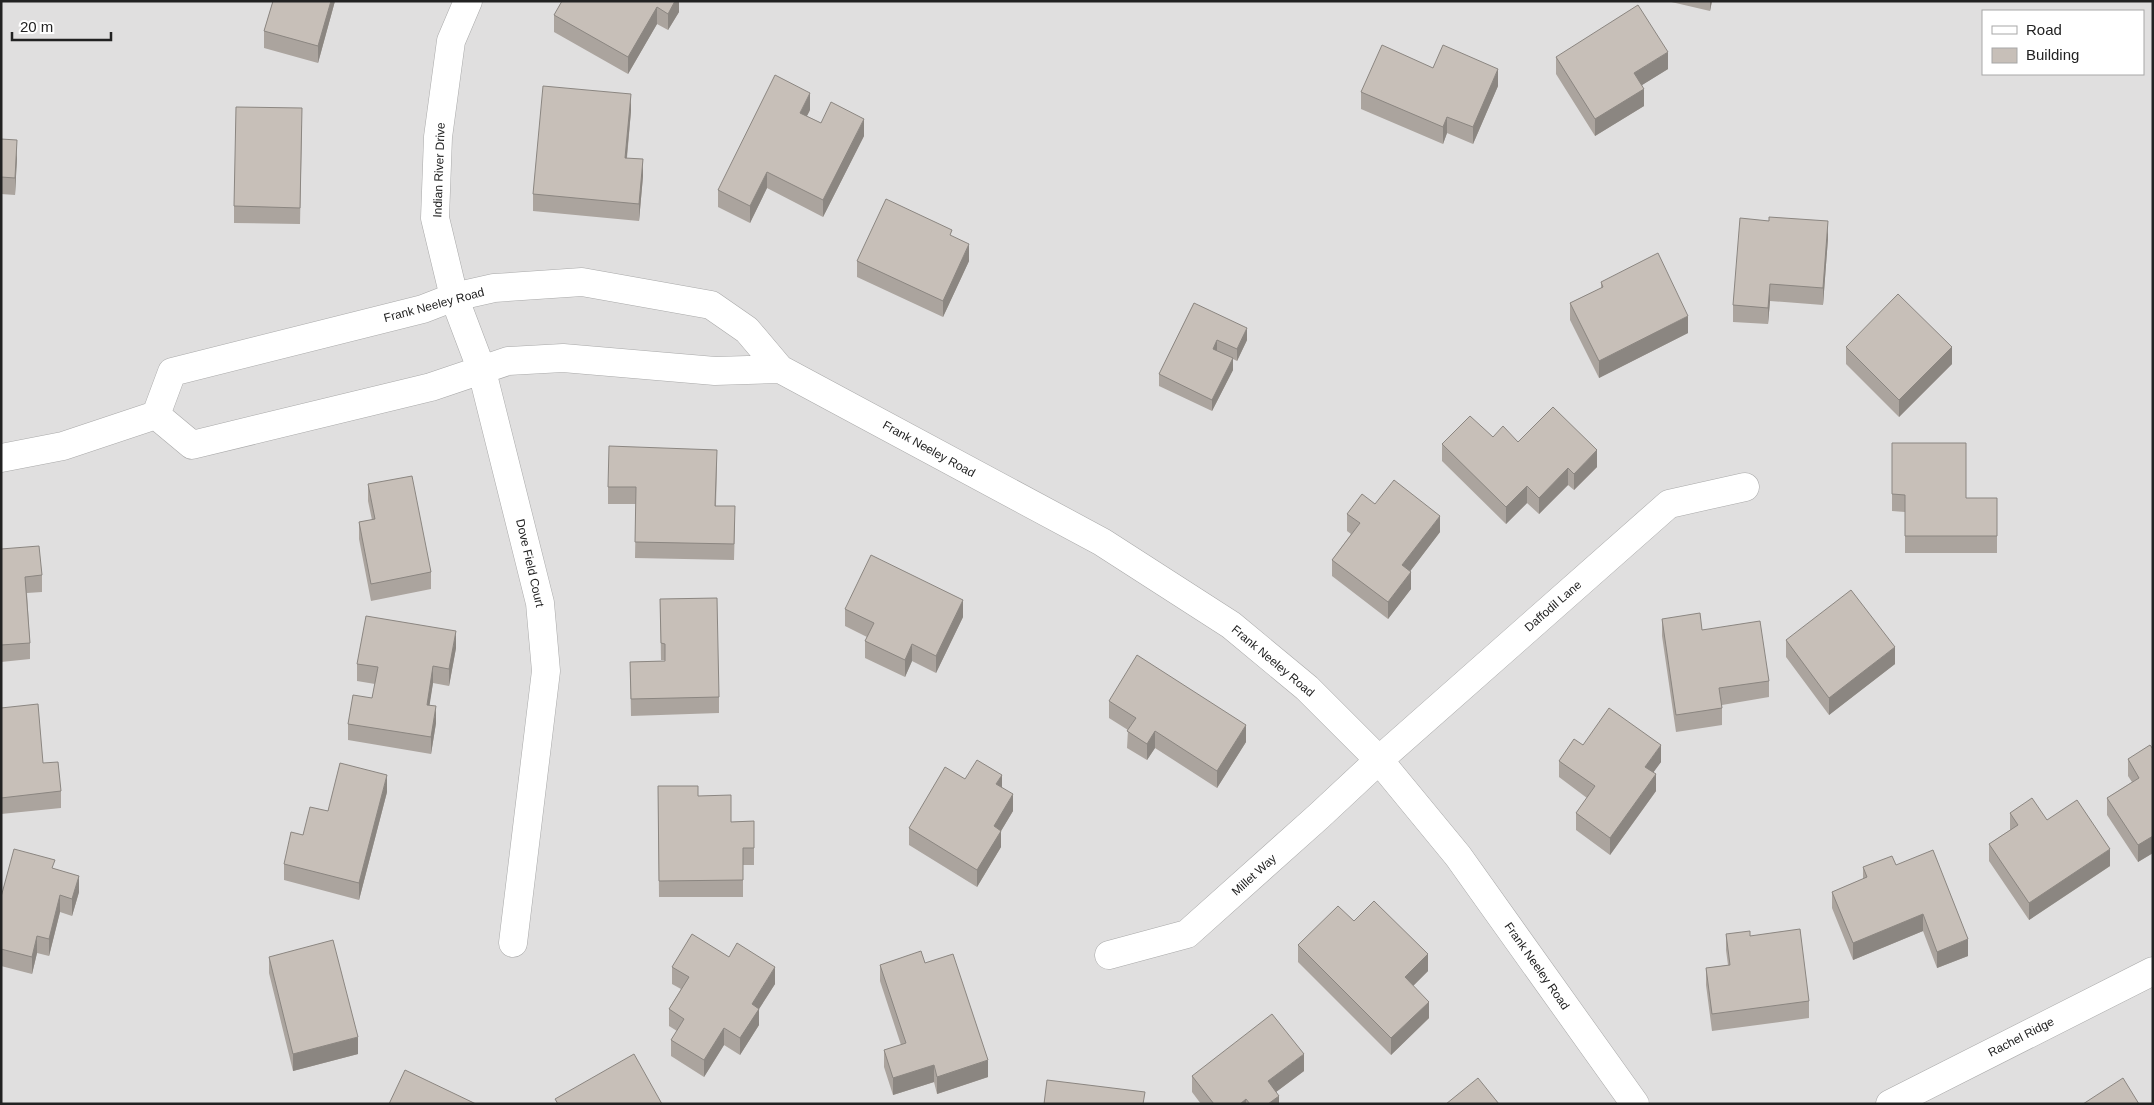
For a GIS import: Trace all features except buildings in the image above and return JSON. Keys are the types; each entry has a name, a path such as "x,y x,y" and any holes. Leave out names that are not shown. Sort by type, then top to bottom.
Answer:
{"street":[{"name":"Indian River Drive","path":"468,1 451,41 438,137 435,218 454,297 470,337"},
{"name":"Frank Neeley Road","path":"156,415 172,372 423,309 454,297 494,288 582,282 711,305 748,330 780,369 1102,542 1230,624 1307,688 1379,760 1458,856 1635,1104"},
{"name":"Dove Field Court","path":"470,337 482,371 540,603 546,671 512,943"},
{"path":"1,458 63,446 156,415 192,445 431,387 508,361 563,358 715,371 780,369"},
{"name":"Daffodil Lane","path":"1379,760 1669,504 1745,487"},
{"name":"Millet Way","path":"1109,955 1187,934 1320,816 1379,760"},
{"name":"Rachel Ridge","path":"1890,1104 2153,971"}],"shaded area":[{"path":"1,1 2153,1 2153,1104 1,1104"}]}
